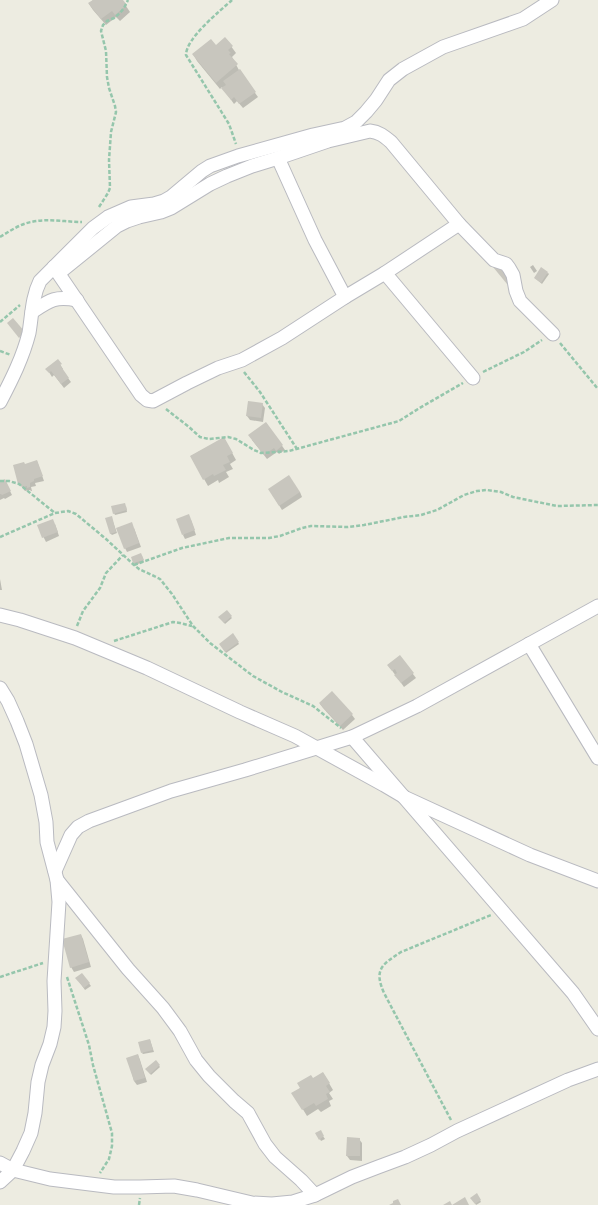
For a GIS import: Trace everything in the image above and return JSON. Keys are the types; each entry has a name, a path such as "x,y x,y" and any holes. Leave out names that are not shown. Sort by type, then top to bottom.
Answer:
{"street":[{"path":"57,270 93,225 121,211 164,202 206,168 238,156 313,135 345,128 356,122 366,112 390,80 403,69 442,47 523,19 552,0"},
{"path":"0,402 14,376 25,346 35,291 40,281 127,221 171,208 210,184 252,166 328,141 370,131 377,132 391,142 458,224 494,260 506,264 513,275 516,291 520,301 552,334"},
{"path":"278,158 315,240 345,296"},
{"path":"57,270 141,395 147,400 154,401 187,383 218,368 236,362 282,338 345,296 385,273 458,224"},
{"path":"385,273 473,378"},
{"path":"32,312 53,300 64,298 77,300"},
{"path":"56,875 71,835 78,827 89,821 171,791 246,770 352,737 417,706 598,606"},
{"path":"0,615 74,638 147,668 295,736 406,798 530,855 598,881"},
{"path":"529,644 598,758"},
{"path":"0,688 17,721 41,795 46,822 47,842 56,875 59,902 54,981 55,1011 52,1038 42,1065 38,1082 35,1113 31,1133 13,1170 0,1182"},
{"path":"352,737 573,994 598,1029"},
{"path":"56,875 128,969 176,1025 196,1060 209,1076 248,1113 264,1144 276,1158 301,1180 315,1195"},
{"path":"0,1163 13,1170 50,1179 127,1187 174,1186 252,1203 272,1204 293,1202 315,1195 352,1177 405,1157 457,1131 568,1080 598,1068"}],"path":[{"path":"0,237 19,226 32,222 93,225 98,210 110,188 111,132 116,112 108,82 106,51 101,31 103,25 107,21 120,13 128,0"},
{"path":"232,0 194,37 186,50 186,55 229,124 235,139 238,156"},
{"path":"0,322 35,291"},
{"path":"154,401 189,426 200,437 209,439 228,437 236,439 261,453 289,451 400,421 418,409 473,378 524,352 552,334 598,389"},
{"path":"236,362 260,392 297,449"},
{"path":"0,481 9,481 19,484 55,513"},
{"path":"134,565 182,548 229,538 275,537 311,526 364,525 421,515 437,510 464,495 477,491 487,490 501,492 557,506 598,505"},
{"path":"0,537 55,513 68,511 76,514 139,569 160,579 172,594 192,626 210,643 254,676 282,692 313,706 352,737"},
{"path":"74,638 78,621 83,611 100,588 106,573 123,555"},
{"path":"97,647 173,622 180,622 192,626"},
{"path":"457,1131 384,993 379,982 379,972 388,960 401,952 501,911"},
{"path":"0,977 56,958"},
{"path":"67,976 85,1030 112,1133 112,1146 109,1159 101,1172 88,1184"}],"building":[{"path":"93,0 123,0 127,5 115,15 112,11 101,19 88,3"},
{"path":"225,37 233,46 228,50 231,53 229,54 238,64 216,83 192,54 211,39 216,45"},
{"path":"240,69 256,92 239,104 234,97 231,100 221,88 226,85 223,81"},
{"path":"500,263 513,280 507,284 493,267"},
{"path":"541,267 548,272 541,283 534,278"},
{"path":"13,318 25,332 19,338 7,323"},
{"path":"58,359 62,364 60,365 69,378 61,384 51,371 49,373 45,369"},
{"path":"248,401 263,403 261,418 246,416"},
{"path":"266,422 283,445 276,451 274,448 264,455 248,435"},
{"path":"224,437 233,453 227,456 230,462 223,465 226,470 214,476 213,474 203,480 190,456"},
{"path":"37,460 43,476 34,479 34,481 30,483 30,487 22,487 20,483 18,484 13,465 24,462 25,464"},
{"path":"289,475 300,492 279,506 268,489"},
{"path":"5,479 11,491 2,495 0,494 0,482"},
{"path":"125,503 127,510 113,514 111,506"},
{"path":"189,514 195,530 182,535 176,519"},
{"path":"112,516 116,532 110,534 105,518"},
{"path":"53,519 58,532 42,538 37,525"},
{"path":"132,522 139,543 124,549 116,528"},
{"path":"141,553 144,560 133,563 131,557"},
{"path":"227,610 232,616 224,623 218,617"},
{"path":"233,633 239,642 225,652 219,644"},
{"path":"400,655 414,673 401,683 394,675 397,673 395,669 392,671 387,665"},
{"path":"332,691 353,714 340,726 319,703"},
{"path":"81,934 89,962 70,968 62,939"},
{"path":"82,973 90,983 84,988 75,978"},
{"path":"150,1039 153,1050 141,1053 138,1042"},
{"path":"138,1054 145,1078 134,1081 126,1058"},
{"path":"156,1060 160,1065 150,1074 145,1069"},
{"path":"323,1072 330,1083 326,1086 330,1092 326,1094 328,1099 316,1106 314,1103 302,1110 291,1093 300,1088 297,1083 311,1075 313,1078"},
{"path":"321,1130 324,1136 319,1140 315,1133"},
{"path":"347,1137 360,1138 360,1156 346,1156"},
{"path":"477,1193 481,1200 475,1204 470,1198"},
{"path":"465,1197 469,1205 452,1205"},
{"path":"398,1199 401,1205 389,1205 393,1203 393,1201"},
{"path":"450,1201 452,1205 443,1205"}]}
